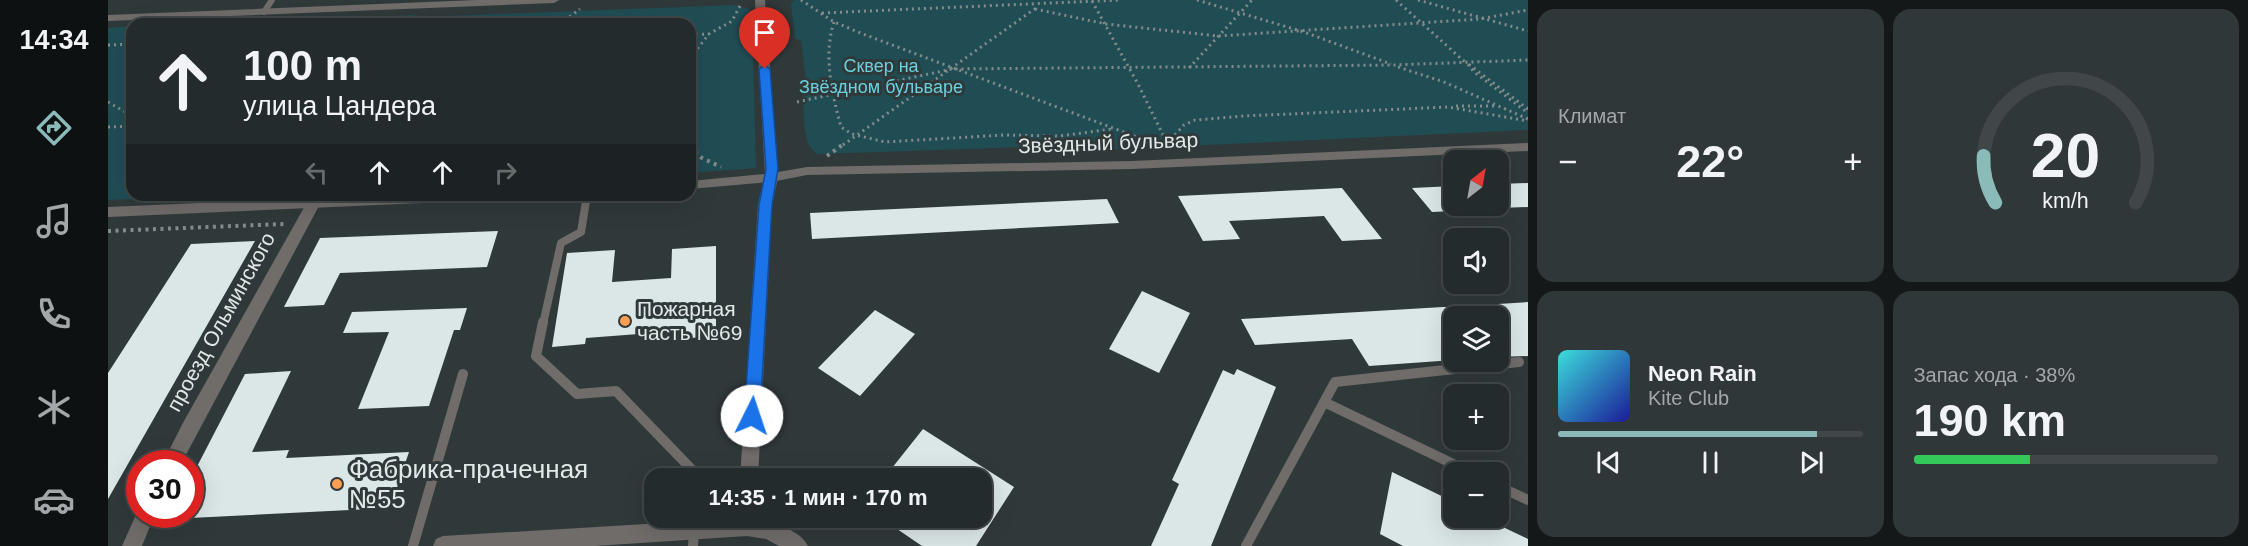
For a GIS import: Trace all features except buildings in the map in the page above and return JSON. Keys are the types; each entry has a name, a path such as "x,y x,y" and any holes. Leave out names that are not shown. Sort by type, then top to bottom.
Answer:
{"street":[{"path":"108,18 264,12 388,3 554,0"},
{"path":"750,468 765,205 772,169 760,0"},
{"name":"Звёздный бульвар","path":"696,184 771,178 807,171 1132,165 1528,147"},
{"path":"108,212 371,201"},
{"name":"проезд Ольминского","path":"179,450 313,204"},
{"path":"132,546 140,528"},
{"path":"443,546 694,539 725,528"},
{"path":"763,528 798,546"}],"lane":[{"path":"264,12 272,0"},
{"path":"586,201 581,232 561,243 536,356 577,394 616,391 690,468"},
{"path":"1246,546 1335,382 1519,362"},
{"path":"413,546 463,374"},
{"path":"1324,402 1449,462"},
{"path":"1509,491 1528,500"}],"path":[{"path":"801,0 834,22 952,69 1171,149 1092,1"},
{"path":"824,158 1046,0"},
{"path":"822,13 1121,0"},
{"path":"1197,0 1304,32 1444,82 1528,120"},
{"path":"1190,68 1252,0"},
{"path":"1396,0 1467,63 1528,111"},
{"path":"1418,0 1480,20 1528,31"},
{"path":"696,50 709,34 732,21 741,4"},
{"path":"568,18 580,9"},
{"path":"1035,9 1106,24 1218,36 1480,20 1528,10"},
{"path":"834,22 828,38 827,54 833,94 842,127 856,136 885,142 1004,135 1060,136 1115,128"},
{"path":"696,35 709,34"},
{"path":"108,45 126,44"},
{"path":"797,102 952,69 1393,65 1528,60"},
{"path":"108,102 126,112"},
{"path":"1167,144 1184,125 1195,120 1500,106"},
{"path":"1448,107 1528,120"},
{"path":"108,127 126,126"},
{"path":"696,152 702,158 726,170"},
{"path":"108,231 284,224"}],"green space":[{"name":"Сквер на Звёздном бульваре","path":"795,0 1528,0 1528,130 1184,146 1161,140 1152,143 1149,147 1101,150 1026,147 818,154 807,140 803,106 808,101 801,91 807,90 801,40 795,39 791,3"},
{"path":"735,5 749,9 752,23 756,168 696,173 696,18 372,18"},
{"path":"266,17 285,18 264,18"},
{"path":"126,26 126,199 108,200 108,28"}],"place":[{"name":"Пожарная часть №69","path":"625,321"},
{"name":"Фабрика-прачечная №55","path":"337,484"}],"route":[{"path":"752,416 765,205 772,169 765,69"}]}
